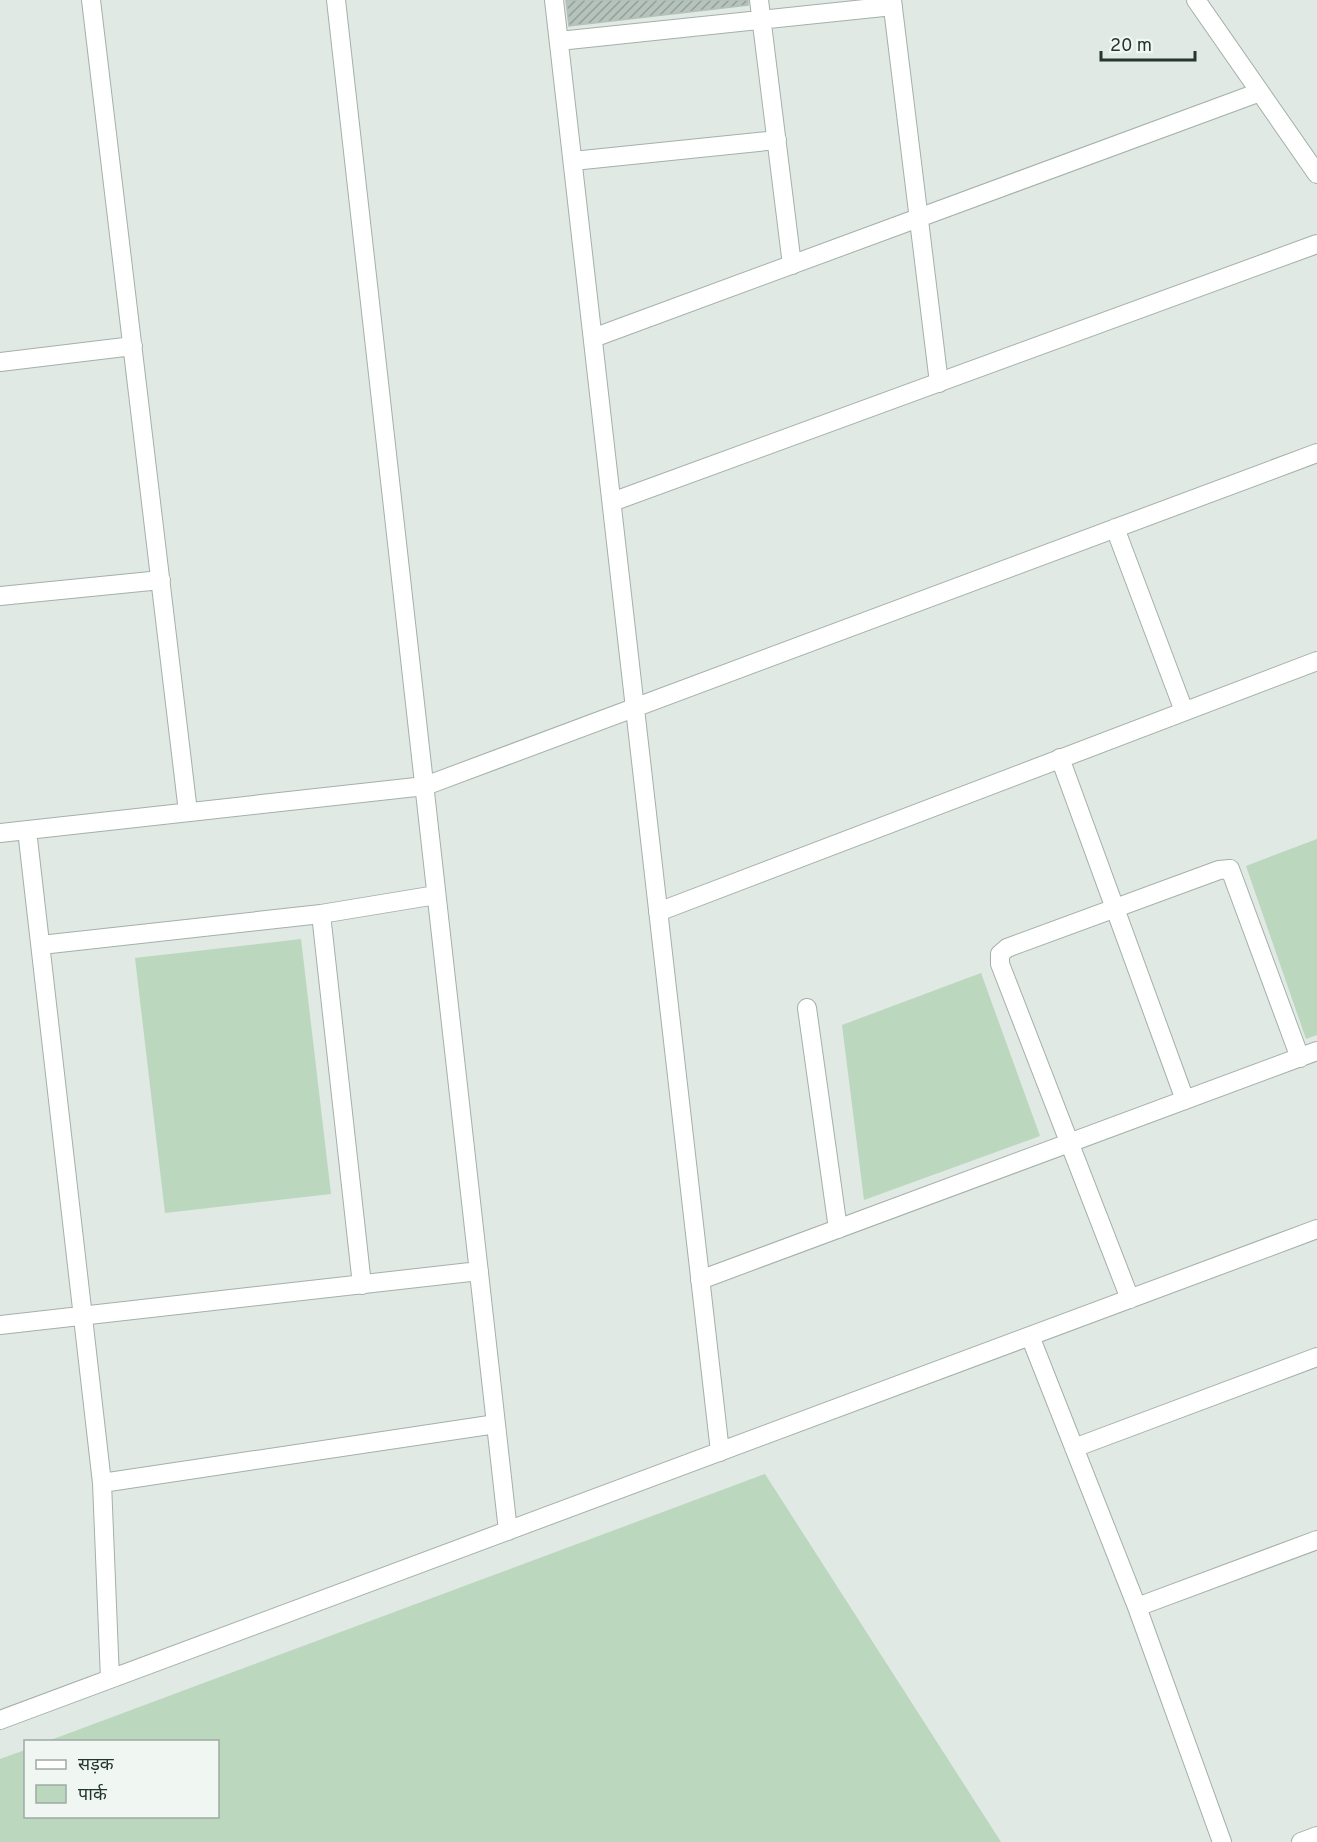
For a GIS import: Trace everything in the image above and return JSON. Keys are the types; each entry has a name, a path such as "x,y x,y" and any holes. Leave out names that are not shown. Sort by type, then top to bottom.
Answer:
{"street":[{"path":"91,0 188,812"},
{"path":"336,0 508,1531"},
{"path":"554,0 720,1452"},
{"path":"759,0 792,265"},
{"path":"1196,0 1317,174"},
{"path":"559,40 762,20 892,3 939,383"},
{"path":"593,338 1260,93"},
{"path":"573,161 777,140"},
{"path":"612,502 1317,244"},
{"path":"0,362 133,346"},
{"path":"0,833 424,786 1317,453"},
{"path":"1115,528 1184,711"},
{"path":"0,596 161,579"},
{"path":"658,912 1317,660"},
{"path":"1060,758 1185,1101"},
{"path":"27,830 102,1483 110,1679"},
{"path":"1130,1299 1000,964 1000,954 1007,948 1116,910 1219,870 1230,869 1300,1058"},
{"path":"41,945 321,914 436,895"},
{"path":"321,914 362,1285"},
{"path":"807,1008 838,1229"},
{"path":"700,1280 1317,1051"},
{"path":"0,1720 1317,1229"},
{"path":"0,1325 479,1271"},
{"path":"1030,1336 1137,1607 1222,1842"},
{"path":"1074,1448 1317,1357"},
{"path":"102,1483 496,1424"},
{"path":"1137,1607 1317,1540"},
{"path":"1300,1842 1317,1836"}],"green space":[{"path":"1317,839 1317,1035 1306,1039 1246,866"},
{"path":"301,939 331,1194 165,1213 135,958"},
{"path":"981,973 1040,1136 864,1200 842,1025"},
{"path":"765,1474 1001,1842 0,1842 0,1759 24,1750 24,1818 219,1818 219,1740 51,1740"}],"building":[{"path":"566,0 748,0 748,5 569,26"}]}
